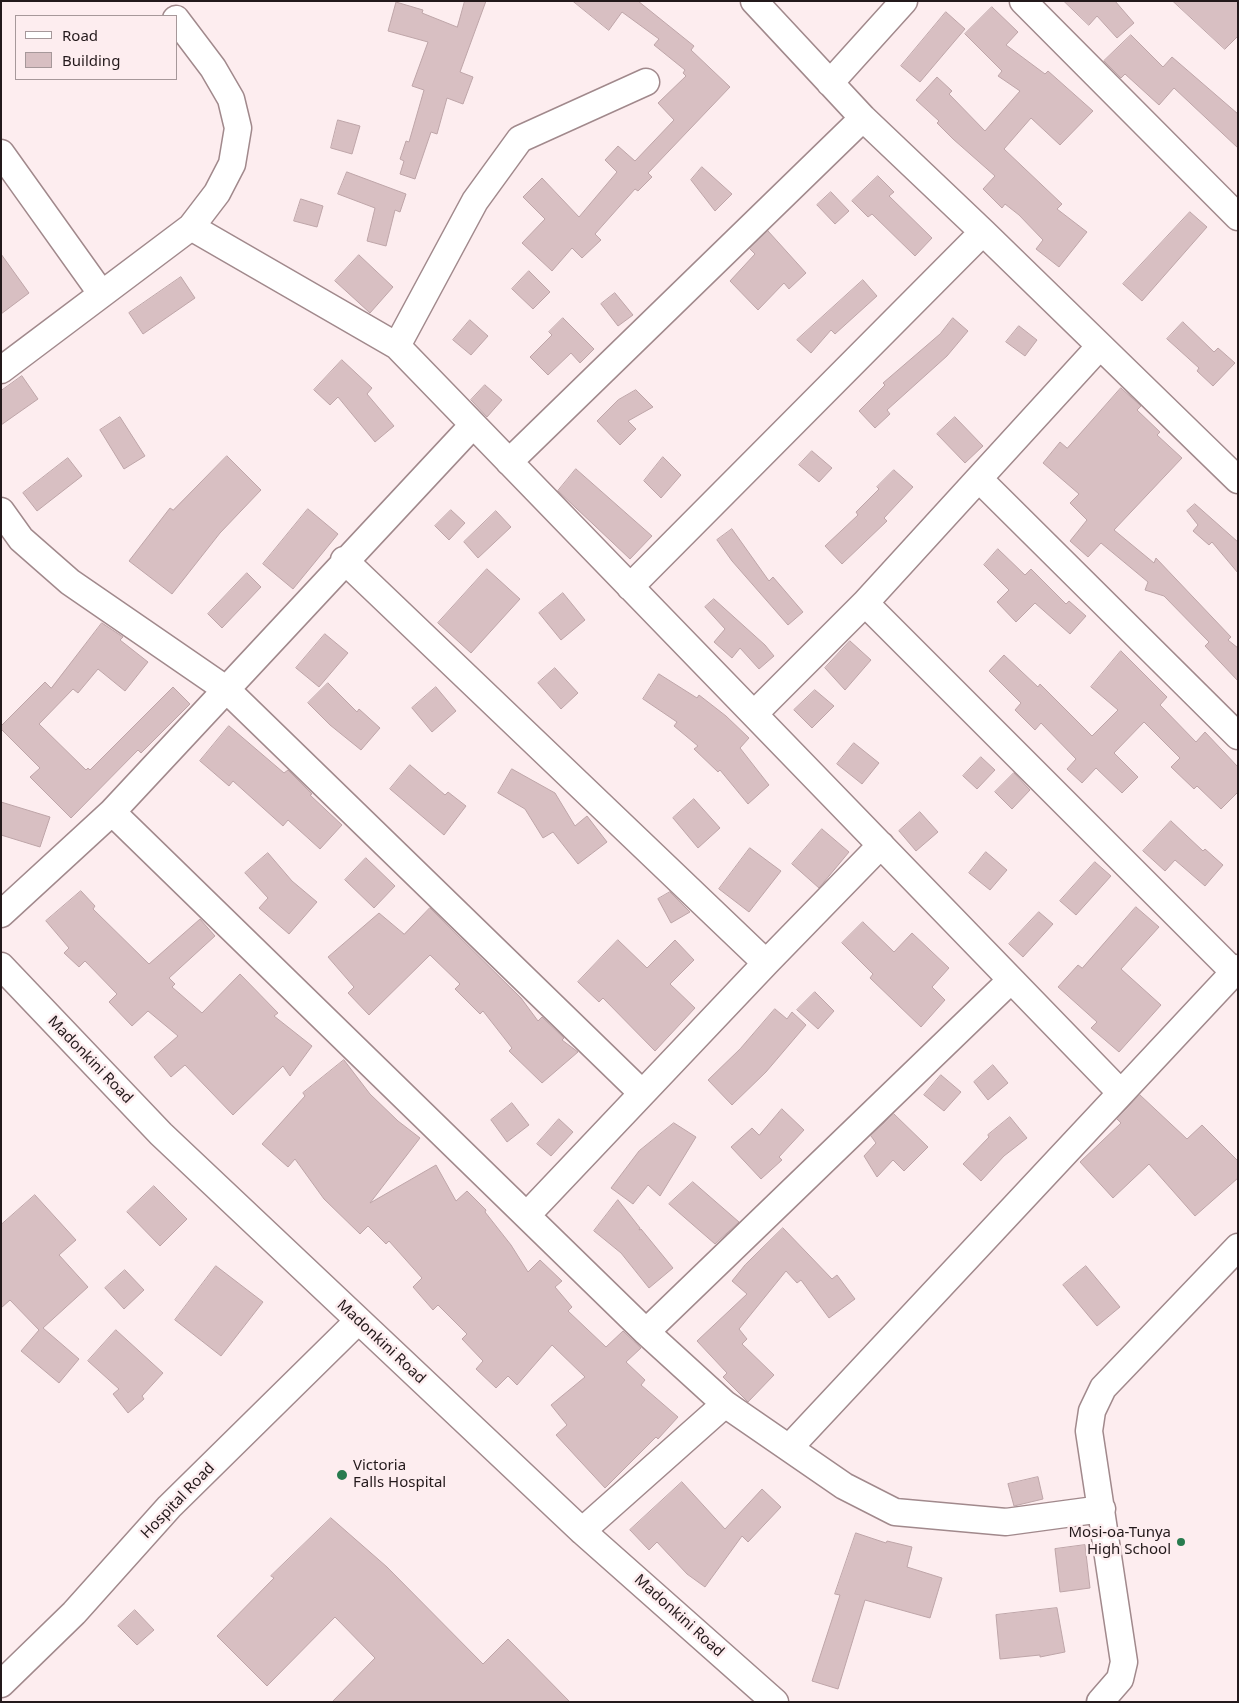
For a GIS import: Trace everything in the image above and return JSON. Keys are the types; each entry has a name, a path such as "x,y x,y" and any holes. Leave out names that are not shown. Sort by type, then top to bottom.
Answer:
{"street":[{"path":"162,1 173,15"},
{"path":"754,1 863,118 984,232 1238,480"},
{"path":"830,83 904,1"},
{"path":"1023,1 1238,217"},
{"path":"1,370 191,227 217,193 232,164 238,128 231,99 213,68 178,22"},
{"path":"397,346 475,201 520,139 646,82"},
{"path":"509,462 863,118"},
{"path":"1,154 101,293"},
{"path":"191,227 397,346 1120,1092"},
{"path":"630,587 984,232"},
{"path":"754,714 865,603 1100,346"},
{"path":"1,914 112,812 228,690 344,560 473,425"},
{"path":"979,479 1238,736"},
{"path":"1,511 21,538 70,582 228,690 642,1093"},
{"path":"344,560 766,963"},
{"path":"788,1448 1236,970 865,603"},
{"path":"112,812 646,1332 725,1404 844,1486 895,1512 1006,1522 1102,1509"},
{"path":"527,1215 766,963 881,845"},
{"name":"Madonkini Road","path":"1,966 161,1134 582,1530 775,1702"},
{"path":"646,1332 1011,980"},
{"path":"1100,1702 1120,1679 1124,1662 1090,1431 1092,1411 1104,1388 1238,1247"},
{"name":"Hospital Road","path":"1,1684 74,1612 169,1507 358,1321"},
{"path":"582,1530 725,1404"}],"building":[{"path":"465,1 486,1 460,72 473,77 463,104 447,98 437,134 431,132 415,179 400,174 404,161 400,159 406,141 409,142 424,90 412,86 428,42 388,31 396,2 423,10 422,13 457,27"},
{"path":"573,1 638,1 694,46 691,50 730,87 648,173 652,177 638,191 635,189 595,234 601,240 582,258 572,248 552,271 522,243 545,219 523,197 542,178 579,217 617,172 605,160 618,146 635,161 674,120 658,103 686,76 683,73 685,70 654,45 659,39 622,12 609,30"},
{"path":"1064,1 1115,1 1134,23 1117,38 1097,16 1089,25"},
{"path":"1173,1 1238,1 1238,36 1225,49"},
{"path":"992,7 1018,32 1006,45 1045,74 1048,71 1093,111 1060,145 1031,118 1004,149 1062,204 1057,209 1087,232 1059,267 1036,249 1043,240 1019,215 1005,204 1002,208 983,189 995,176 953,139 937,123 939,121 916,100 937,77 952,91 949,94 985,131 1020,91 998,76 1002,71 965,34"},
{"path":"946,12 965,29 920,82 901,66"},
{"path":"1131,35 1163,67 1172,57 1238,114 1238,148 1174,88 1159,105 1125,74 1121,78 1104,61"},
{"path":"338,120 360,126 352,154 331,148"},
{"path":"702,167 732,194 715,211 691,180"},
{"path":"347,172 406,194 400,212 395,210 386,246 367,241 375,208 338,194"},
{"path":"878,176 894,192 889,196 932,238 915,256 872,214 868,217 852,201"},
{"path":"831,192 849,211 835,224 817,205"},
{"path":"301,199 323,206 317,227 294,221"},
{"path":"1190,212 1207,227 1142,301 1123,284"},
{"path":"768,231 806,273 789,289 784,283 758,310 730,281 755,254 750,249"},
{"path":"1,254 29,293 1,314"},
{"path":"359,255 393,287 370,313 335,281"},
{"path":"529,271 550,292 533,309 512,289"},
{"path":"181,277 195,298 143,334 129,313"},
{"path":"863,280 877,296 835,334 831,330 811,353 797,340"},
{"path":"615,293 633,315 618,326 601,304"},
{"path":"563,318 594,349 580,363 571,353 548,375 530,357 552,335 549,332"},
{"path":"953,318 968,331 947,356 887,410 890,414 875,428 859,411 885,385 883,383 940,334"},
{"path":"470,320 488,336 471,355 453,340"},
{"path":"1183,322 1214,352 1218,348 1235,363 1213,386 1197,371 1199,368 1167,339"},
{"path":"1019,326 1037,340 1025,356 1006,342"},
{"path":"342,360 372,388 367,394 394,426 375,442 338,397 330,405 314,390"},
{"path":"22,376 38,399 1,425 1,391"},
{"path":"485,385 502,400 487,417 471,400"},
{"path":"1121,388 1141,406 1137,410 1160,432 1157,435 1182,458 1114,530 1154,563 1156,558 1231,637 1228,640 1238,648 1238,681 1205,646 1209,642 1164,596 1145,590 1148,582 1101,543 1088,557 1070,541 1087,520 1070,503 1079,494 1043,463 1060,442 1067,448"},
{"path":"636,390 653,407 628,421 636,429 620,445 597,421 618,400"},
{"path":"120,417 145,456 124,469 100,430"},
{"path":"955,417 983,446 965,463 937,434"},
{"path":"812,451 832,468 819,482 799,465"},
{"path":"227,456 261,490 220,533 172,594 129,561 170,508 173,510"},
{"path":"663,457 681,475 661,498 644,481"},
{"path":"68,458 82,476 37,511 23,493"},
{"path":"576,469 652,536 630,559 558,491"},
{"path":"894,470 913,487 884,518 887,521 842,564 825,546 858,515 856,512 879,489 877,487"},
{"path":"1195,504 1238,542 1238,573 1212,542 1209,545 1193,531 1198,525 1187,511"},
{"path":"308,509 338,534 293,589 263,564"},
{"path":"451,510 465,523 449,540 435,526"},
{"path":"496,511 511,527 478,558 464,542"},
{"path":"732,529 769,581 773,577 803,612 788,625 732,561 717,540"},
{"path":"998,549 1025,575 1031,569 1066,604 1069,601 1086,616 1070,634 1035,603 1016,622 997,602 1009,590 984,565"},
{"path":"487,569 520,599 471,653 438,623"},
{"path":"247,573 261,587 222,628 208,614"},
{"path":"563,593 585,620 561,640 539,613"},
{"path":"714,599 765,645 774,656 759,669 740,648 732,658 714,642 725,629 705,607"},
{"path":"102,623 123,637 120,640 148,662 125,691 98,669 78,693 73,689 39,724 86,770 88,768 90,770 173,687 190,704 141,753 138,750 71,818 30,777 40,768 1,729 1,726 45,682 51,688"},
{"path":"325,634 348,653 319,687 296,668"},
{"path":"850,641 871,660 845,690 825,668"},
{"path":"1121,651 1167,697 1160,705 1196,742 1205,732 1238,767 1238,792 1221,809 1197,786 1194,789 1171,767 1180,758 1144,722 1114,753 1138,777 1122,793 1096,768 1082,783 1067,769 1076,759 1041,723 1035,730 1015,710 1021,703 989,671 1004,655 1038,687 1040,684 1092,736 1118,710 1091,687"},
{"path":"555,668 578,693 561,709 538,683"},
{"path":"659,674 697,698 699,695 726,716 749,738 740,748 769,785 748,804 720,770 718,772 694,749 698,746 674,726 677,722 643,699"},
{"path":"328,683 357,712 359,709 380,728 361,750 330,725 308,703"},
{"path":"436,687 456,711 432,732 412,708"},
{"path":"815,690 834,706 812,728 794,710"},
{"path":"229,726 284,773 288,770 312,794 310,795 342,825 320,849 288,820 283,826 233,781 229,786 200,761"},
{"path":"854,743 879,763 862,784 837,764"},
{"path":"981,757 995,770 977,789 963,776"},
{"path":"410,765 445,795 448,792 466,806 444,835 390,789"},
{"path":"512,769 555,793 575,826 587,816 607,842 578,864 553,832 543,838 525,809 498,793"},
{"path":"1014,773 1030,790 1012,809 995,792"},
{"path":"694,799 720,828 698,848 673,818"},
{"path":"1,802 50,817 40,847 1,835"},
{"path":"920,812 938,832 916,851 899,831"},
{"path":"1171,821 1203,851 1205,849 1223,865 1205,886 1175,860 1165,871 1143,851"},
{"path":"822,829 849,852 819,888 792,864"},
{"path":"750,848 781,871 749,912 719,889"},
{"path":"986,852 1007,870 990,890 969,873"},
{"path":"268,853 292,881 317,902 289,934 259,908 268,898 245,873"},
{"path":"366,858 395,886 374,908 345,880"},
{"path":"1095,862 1111,876 1076,915 1060,901"},
{"path":"81,891 95,906 93,909 149,964 200,919 215,936 169,978 175,984 172,987 202,1013 240,974 278,1013 274,1016 312,1046 290,1076 283,1066 233,1115 185,1065 171,1077 154,1057 178,1036 148,1011 132,1026 109,1002 117,994 85,961 79,967 64,953 69,948 46,921"},
{"path":"670,892 690,912 671,923 658,899"},
{"path":"1136,907 1159,927 1121,969 1161,1005 1119,1052 1091,1028 1097,1022 1058,987 1078,965 1082,968"},
{"path":"430,908 521,998 538,1021 542,1017 564,1038 562,1040 578,1052 542,1083 509,1051 512,1048 483,1011 480,1014 455,989 460,984 430,955 369,1015 348,993 354,987 328,957 379,913 404,934"},
{"path":"1039,912 1053,924 1023,957 1009,944"},
{"path":"863,922 894,952 912,933 949,968 932,987 945,1000 921,1027 870,978 873,974 842,943"},
{"path":"618,940 647,968 675,940 694,960 670,984 695,1008 655,1051 603,998 599,1002 578,982"},
{"path":"815,992 834,1011 818,1029 797,1010"},
{"path":"775,1009 787,1019 792,1012 806,1025 766,1072 732,1105 708,1080 740,1049"},
{"path":"344,1060 370,1094 398,1121 420,1138 370,1203 436,1165 456,1201 467,1191 486,1210 485,1212 511,1245 528,1272 540,1260 562,1281 555,1287 572,1307 568,1311 606,1347 623,1331 641,1348 626,1362 645,1380 641,1385 678,1417 658,1439 656,1437 605,1488 556,1435 567,1425 551,1405 585,1377 552,1345 517,1385 508,1376 496,1388 476,1369 483,1361 462,1339 467,1334 438,1305 433,1310 413,1287 422,1278 389,1241 386,1244 368,1226 360,1234 324,1199 295,1159 288,1167 262,1144 305,1096 303,1093"},
{"path":"993,1065 1008,1083 988,1100 974,1082"},
{"path":"941,1075 961,1092 944,1111 924,1095"},
{"path":"1140,1095 1187,1139 1202,1125 1238,1161 1238,1178 1195,1216 1149,1164 1113,1198 1080,1162 1121,1123 1117,1119"},
{"path":"512,1103 529,1125 507,1142 491,1120"},
{"path":"782,1109 804,1130 779,1157 782,1160 761,1179 731,1147 752,1128 759,1135"},
{"path":"894,1114 928,1147 904,1171 893,1160 877,1177 864,1156 876,1143 871,1136"},
{"path":"1010,1117 1027,1138 1004,1156 981,1181 963,1164 989,1137 988,1135"},
{"path":"559,1119 573,1132 551,1156 537,1144"},
{"path":"674,1123 696,1137 660,1196 648,1185 633,1204 611,1188 639,1151"},
{"path":"693,1182 739,1222 715,1244 669,1204"},
{"path":"154,1186 187,1219 160,1246 127,1212"},
{"path":"35,1195 76,1240 59,1255 88,1287 43,1328 79,1359 59,1383 21,1351 39,1330 10,1300 1,1308 1,1225"},
{"path":"618,1200 640,1228 639,1230 641,1229 673,1268 649,1288 621,1253 594,1231"},
{"path":"783,1228 832,1279 837,1275 855,1299 829,1318 801,1280 797,1283 786,1271 739,1329 747,1339 742,1344 774,1375 748,1402 723,1377 727,1373 697,1341 747,1294 732,1281 745,1265"},
{"path":"216,1266 263,1302 221,1356 175,1320"},
{"path":"1086,1266 1120,1307 1097,1326 1063,1285"},
{"path":"125,1270 144,1290 124,1309 105,1288"},
{"path":"116,1330 163,1373 142,1396 144,1399 128,1413 113,1394 119,1389 88,1361"},
{"path":"1038,1477 1043,1499 1014,1506 1008,1484"},
{"path":"682,1482 725,1529 762,1489 781,1507 748,1542 742,1536 705,1587 687,1574 657,1542 649,1550 630,1530"},
{"path":"331,1518 387,1567 483,1664 508,1639 570,1702 332,1702 375,1658 335,1617 267,1686 217,1636 274,1578 271,1576"},
{"path":"856,1533 886,1543 887,1541 912,1547 907,1567 942,1578 930,1618 865,1600 838,1689 812,1681 840,1595 835,1594"},
{"path":"1085,1545 1090,1588 1060,1592 1055,1549"},
{"path":"1057,1608 1065,1652 1040,1657 1040,1655 1000,1659 996,1615"},
{"path":"135,1610 154,1630 137,1645 118,1626"}],"place":[{"name":"Victoria Falls Hospital","path":"342,1475"},
{"name":"Mosi-oa-Tunya High School","path":"1181,1542"}]}
